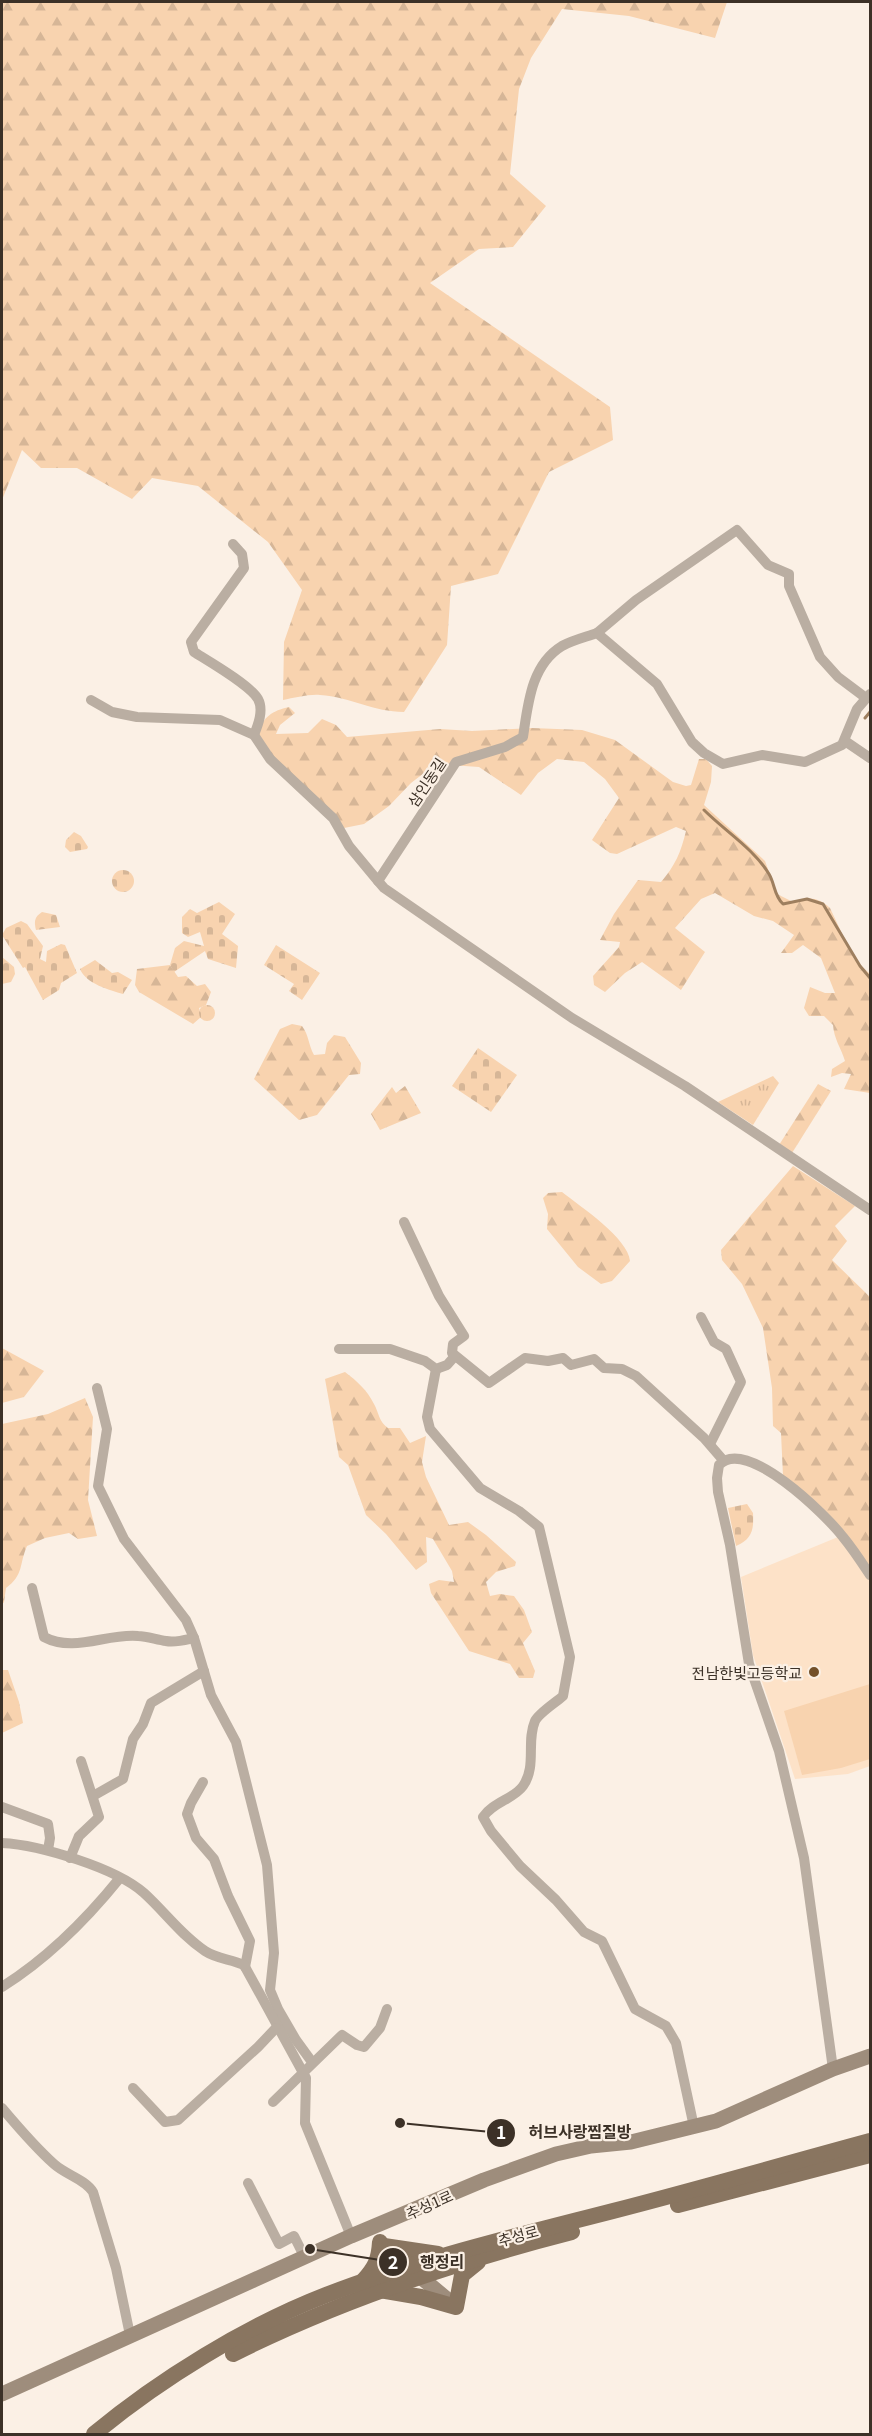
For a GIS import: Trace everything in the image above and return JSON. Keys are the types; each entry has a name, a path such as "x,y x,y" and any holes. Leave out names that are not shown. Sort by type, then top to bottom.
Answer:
{"main road":[{"name":"추성로","path":"109,2434 138,2410 207,2366 290,2325 380,2290 448,2254 870,2141"},
{"name":"추성로","path":"94,2434 181,2370 279,2316 326,2295 360,2283 484,2257 870,2155"},
{"path":"360,2283 375,2268 382,2244 448,2254"},
{"path":"380,2290 421,2297 456,2307 462,2275 484,2257"}],"street":[{"path":"737,530 768,565 789,574 789,586 820,657 838,677 868,696 857,709 842,746 805,762 762,755 723,764 704,753 692,742 657,684 597,633 636,600 737,530"},
{"path":"233,544 242,554 244,568 191,642 194,652 248,687 259,700 261,716 254,735"},
{"name":"삼인동길","path":"378,881 456,762 505,747 523,737 531,689 544,663 562,646 597,633"},
{"path":"91,700 112,712 137,717 220,720 254,735 270,759 333,818 349,846 384,888 572,1018 685,1086 870,1210"},
{"path":"845,741 870,758"},
{"path":"404,1222 439,1296 464,1335 453,1344 452,1349 455,1356 489,1383 525,1358 548,1361 563,1358 571,1365 594,1359 604,1368 629,1371 710,1444 723,1460"},
{"path":"701,1317 714,1342 726,1349 741,1382 710,1444"},
{"path":"339,1349 390,1349 425,1361 436,1369"},
{"path":"436,1369 447,1365 455,1356"},
{"path":"436,1369 427,1417 430,1430 480,1488 519,1511 539,1527 570,1657 563,1696 536,1719 531,1737 529,1775 522,1788 489,1808 483,1816 491,1831 520,1866 556,1900 584,1932 602,1941 634,2009 666,2026 676,2043 694,2127"},
{"path":"97,1388 107,1429 98,1481 100,1490 124,1539 186,1620 194,1638 211,1695 236,1742 264,1851 273,1941 270,1983 272,1996 296,2040 312,2062"},
{"path":"833,2068 804,1858 779,1751 752,1674 744,1638 717,1478 719,1465 723,1460 733,1457 741,1459 764,1469 784,1482 836,1528 870,1575"},
{"path":"32,1588 44,1637 51,1641 84,1643 118,1636 139,1636 168,1642 194,1638"},
{"path":"93,1796 123,1779 133,1738 143,1724 151,1703 204,1671"},
{"path":"70,1858 79,1836 99,1817 81,1761"},
{"path":"204,1782 187,1814 196,1838 214,1859 228,1896 250,1941 245,1967"},
{"path":"2,1807 48,1824 50,1838 48,1850"},
{"path":"2,1842 48,1850 100,1869 144,1893 181,1932 204,1950 215,1957 237,1962 245,1967 276,2028 306,2078 305,2123 351,2236"},
{"path":"2,1987 39,1962 68,1936 119,1879"},
{"path":"273,2102 342,2035 364,2047 380,2028 387,2009"},
{"path":"133,2088 165,2122 178,2120 276,2028"},
{"name":"추성1로","path":"2,2394 351,2236 484,2180 556,2154 591,2146 631,2142 717,2121 833,2068 870,2056"},
{"path":"2,2108 54,2163 67,2175 87,2184 93,2192 116,2268 130,2335"},
{"path":"248,2183 279,2244 294,2236 305,2258"},
{"path":"366,2231 456,2307"}],"shaded area":[{"name":"전남한빛고등학교","path":"838,1537 870,1579 870,1766 848,1774 795,1779 753,1655 741,1577"}],"green space":[{"path":"2,2 727,2 715,38 629,16 562,9 531,58 519,89 510,174 546,206 513,247 479,249 430,283 610,407 613,440 549,472 498,574 451,586 447,645 404,712 382,710 331,696 306,696 283,700 284,642 302,590 268,542 198,486 152,478 132,499 77,468 41,468 22,450 2,500"},
{"path":"289,707 295,713 280,725 276,734 308,733 322,719 336,725 347,737 440,729 582,730 615,740 673,782 686,786 691,785 699,759 706,759 712,766 711,782 704,805 765,861 777,894 793,902 803,899 817,900 830,908 854,959 870,974 870,1093 844,1089 851,1074 842,1073 831,1077 832,1069 845,1061 833,1025 824,1016 809,1016 804,1008 810,987 825,993 835,993 821,958 803,945 792,953 781,953 794,935 773,921 754,916 715,893 701,899 675,928 705,952 681,990 642,962 625,973 605,992 594,985 593,976 619,947 620,942 600,940 614,914 638,880 661,882 677,858 686,831 676,827 617,854 610,853 592,840 619,798 605,779 584,762 557,759 538,773 521,795 479,767 436,764 411,783 389,806 364,824 344,828 273,756 258,733 269,715"},
{"path":"74,832 81,836 87,849 70,852 65,847 66,840"},
{"path":"123,870 131,873 134,881 131,889 123,892 115,889 112,881 115,873"},
{"path":"219,902 235,914 222,934 238,946 236,968 208,959 205,951 174,972 170,965 175,948 184,941 204,946 200,932 188,937 182,933 182,917 190,909 197,913"},
{"path":"42,912 56,915 60,927 36,930 35,920"},
{"path":"21,921 27,924 43,946 40,959 46,962 47,951 61,944 65,945 77,973 61,983 59,990 43,1000 25,967 23,968 2,935 6,928"},
{"path":"276,945 320,973 302,1000 289,991 294,984 264,965"},
{"path":"2,957 14,967 15,974 11,982 2,984"},
{"path":"95,960 112,973 118,972 132,980 123,994 99,986 87,979 80,969"},
{"path":"170,965 178,977 186,976 197,986 205,984 211,992 206,1005 199,1008 201,1017 193,1024 139,992 135,985 137,969"},
{"path":"207,1005 213,1007 215,1013 213,1019 207,1021 201,1019 199,1013 201,1007"},
{"path":"292,1024 302,1026 314,1055 325,1054 327,1043 334,1035 345,1037 361,1063 360,1074 349,1075 317,1115 299,1120 254,1079 280,1029"},
{"path":"478,1048 517,1075 491,1112 452,1086"},
{"path":"773,1076 779,1083 753,1125 718,1102"},
{"path":"818,1084 831,1091 792,1153 779,1145"},
{"path":"405,1086 421,1113 380,1130 371,1114 392,1087 396,1093"},
{"path":"793,1166 855,1206 835,1226 847,1241 832,1260 870,1297 870,1571 783,1476 781,1433 773,1426 772,1388 763,1328 742,1284 722,1260 721,1250"},
{"path":"562,1192 613,1233 627,1252 630,1261 612,1281 601,1284 578,1267 547,1229 548,1214 543,1198 548,1193"},
{"path":"2,1348 44,1371 24,1397 2,1403"},
{"path":"345,1372 368,1394 385,1426 400,1428 410,1443 426,1436 422,1462 426,1477 449,1525 468,1522 516,1562 515,1566 496,1572 486,1582 490,1596 500,1594 514,1596 524,1610 532,1632 523,1643 535,1671 533,1678 519,1678 510,1664 469,1651 431,1593 429,1584 439,1580 454,1582 452,1571 433,1539 426,1537 427,1562 416,1570 386,1534 366,1515 348,1465 339,1457 325,1379"},
{"path":"85,1398 93,1417 88,1500 97,1536 78,1539 69,1533 45,1538 27,1546 16,1578 6,1588 2,1605 2,1424 48,1414"},
{"path":"747,1504 753,1513 751,1533 746,1540 736,1546 728,1508"},
{"path":"2,1670 8,1670 19,1702 23,1723 2,1733"},
{"path":"870,1684 870,1759 841,1768 802,1775 784,1711"}],"waterway":[{"path":"865,718 870,712"},
{"path":"704,810 763,865 783,904 807,899 823,904 860,966 870,978"}],"place":[{"name":"전남한빛고등학교","path":"814,1672"},
{"name":"허브사랑찜질방","path":"400,2123"},
{"name":"행정리","path":"310,2249"}]}
